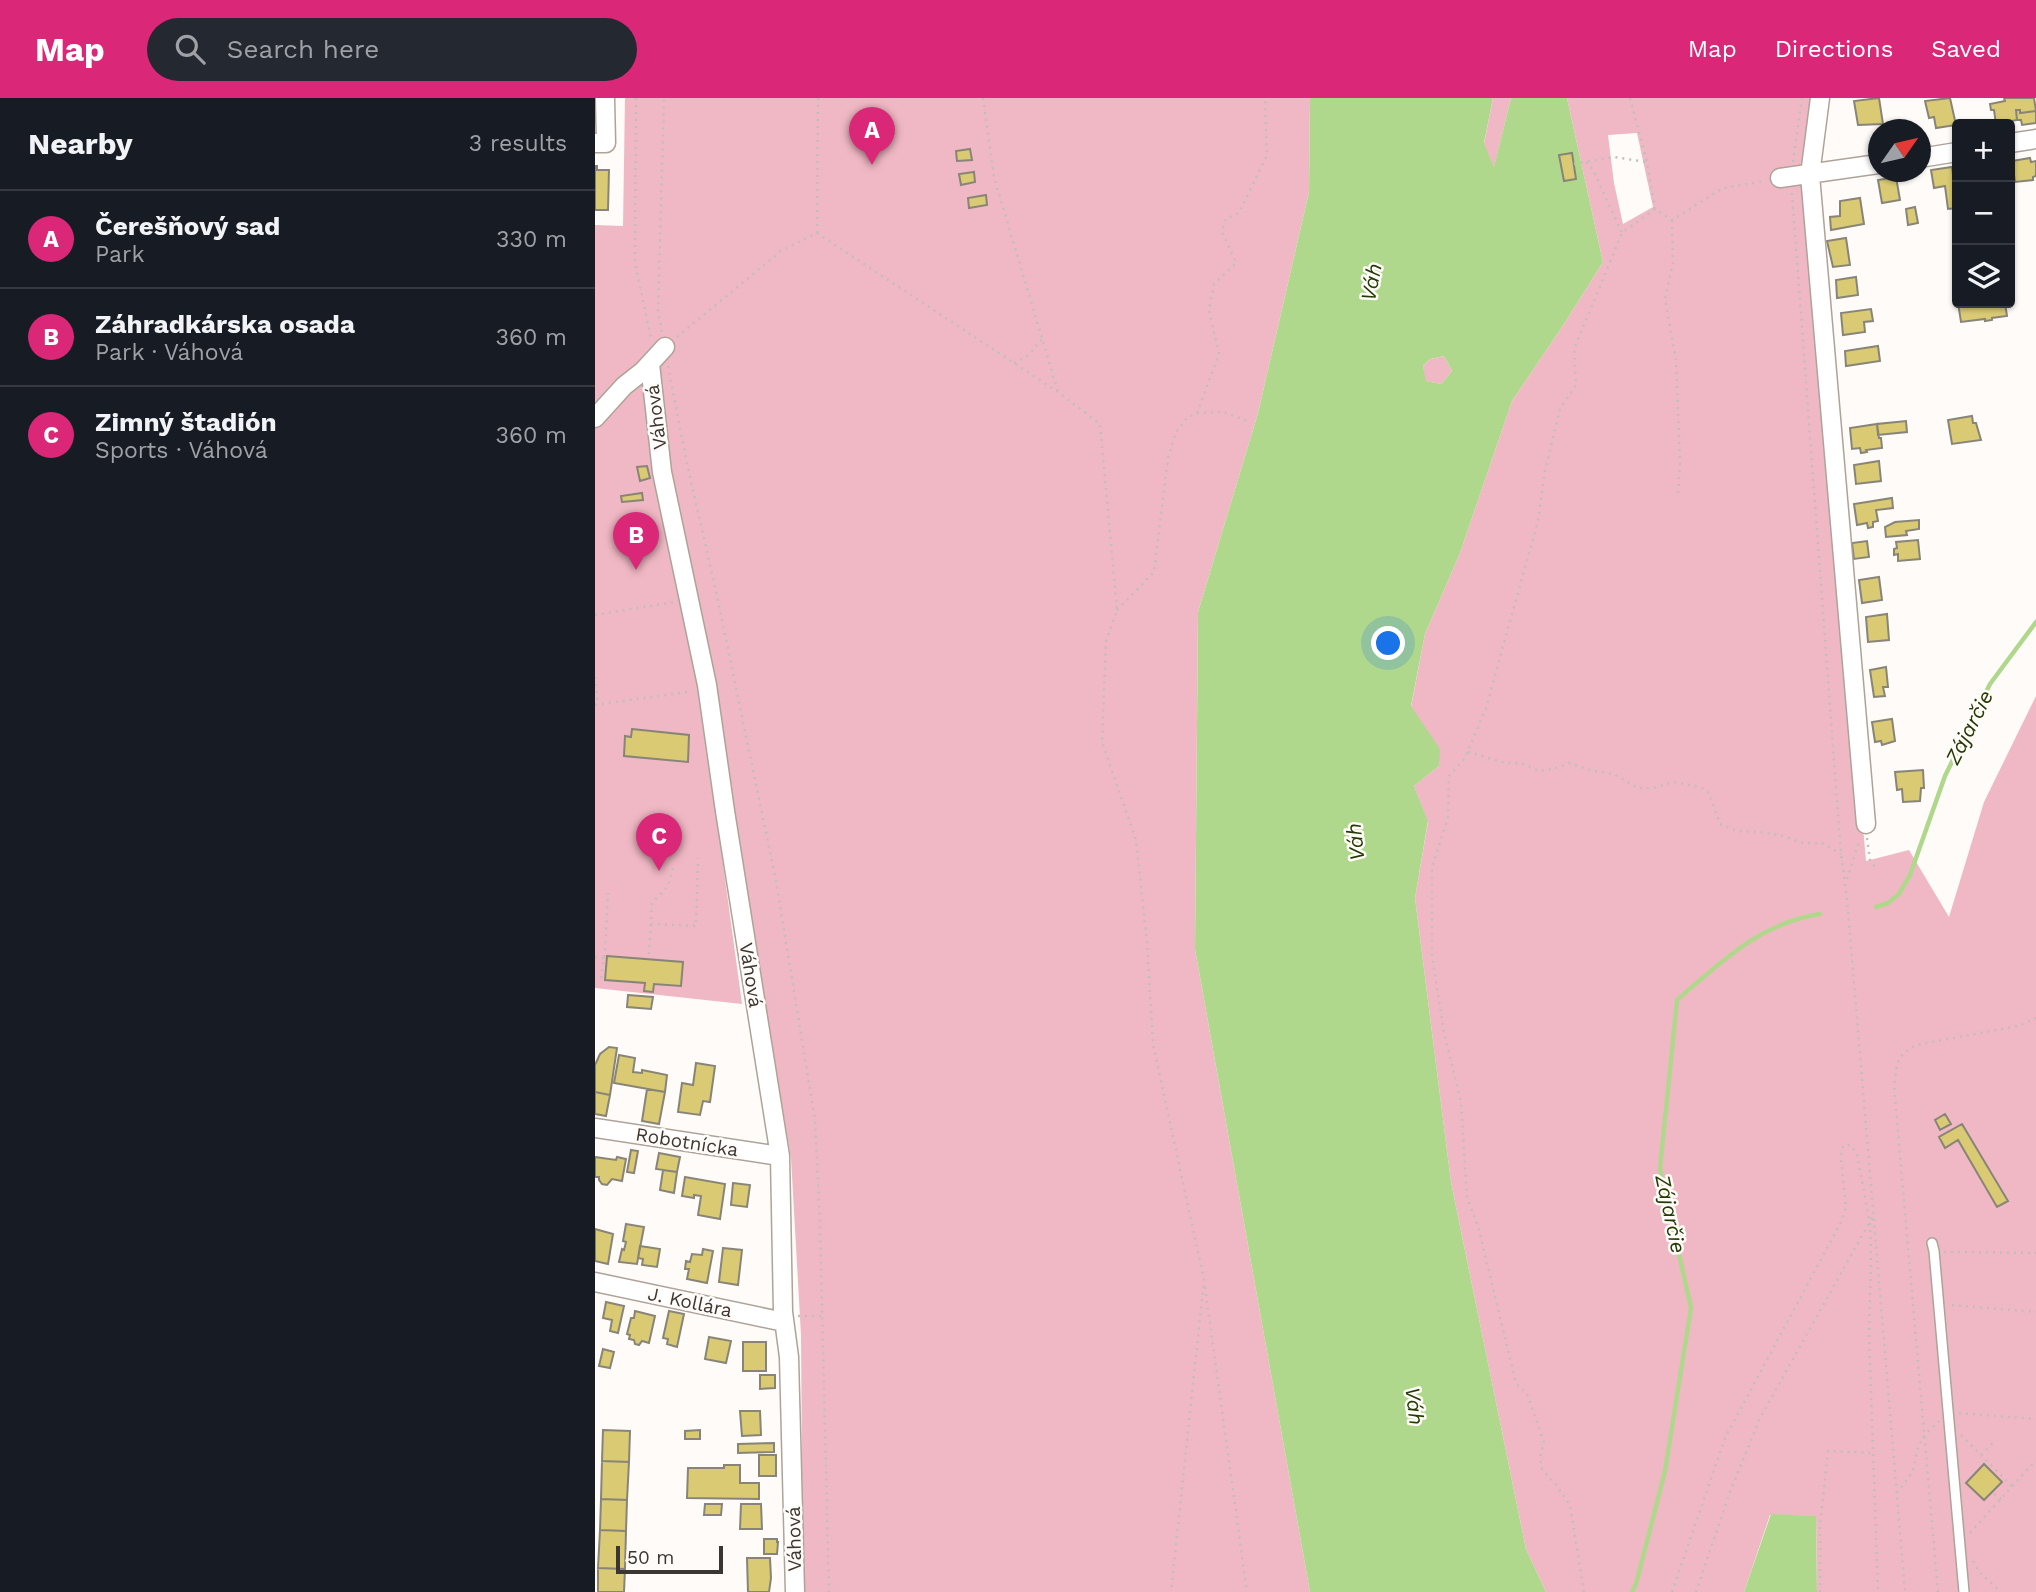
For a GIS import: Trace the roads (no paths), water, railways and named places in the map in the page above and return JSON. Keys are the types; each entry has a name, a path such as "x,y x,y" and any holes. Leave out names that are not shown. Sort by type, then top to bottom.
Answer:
{"street":[{"path":"601,143 605,98"},
{"path":"1820,98 1810,175 1865,824"},
{"path":"2015,143 2036,139"},
{"path":"1931,156 1952,153"},
{"path":"1786,177 1868,166"},
{"name":"Váhová","path":"595,418 624,386 657,356 662,472 707,685 780,1156 795,1592"},
{"name":"Robotnícka","path":"595,1128 780,1156"},
{"name":"J. Kollára","path":"595,1282 784,1319"}],"lane":[{"path":"1933,1247 1964,1592"}],"water":[{"name":"Váh","path":"1310,98 1493,98 1484,143 1494,167 1511,98 1567,98 1603,262 1512,401 1460,553 1425,634 1411,706 1440,749 1439,766 1414,786 1428,821 1415,898 1451,1182 1526,1549 1546,1592 1310,1592 1195,949 1198,612 1258,413 1309,192","holes":["1444,356 1452,371 1441,384 1426,381 1423,366 1430,359"]},
{"path":"1771,1514 1816,1516 1817,1592 1744,1592"}],"waterway":[{"name":"Zájarčie","path":"1876,907 1888,903 1899,894 1910,875 1945,776 1990,684 2036,622"},
{"name":"Zájarčie","path":"1632,1592 1665,1471 1691,1308 1660,1168 1677,1000 1726,958 1760,935 1798,919 1820,914"}],"place":[{"name":"Čerešňový sad","path":"872,165"},
{"name":"Záhradkárska osada","path":"636,570"},
{"name":"Zimný štadión","path":"659,871"}]}
